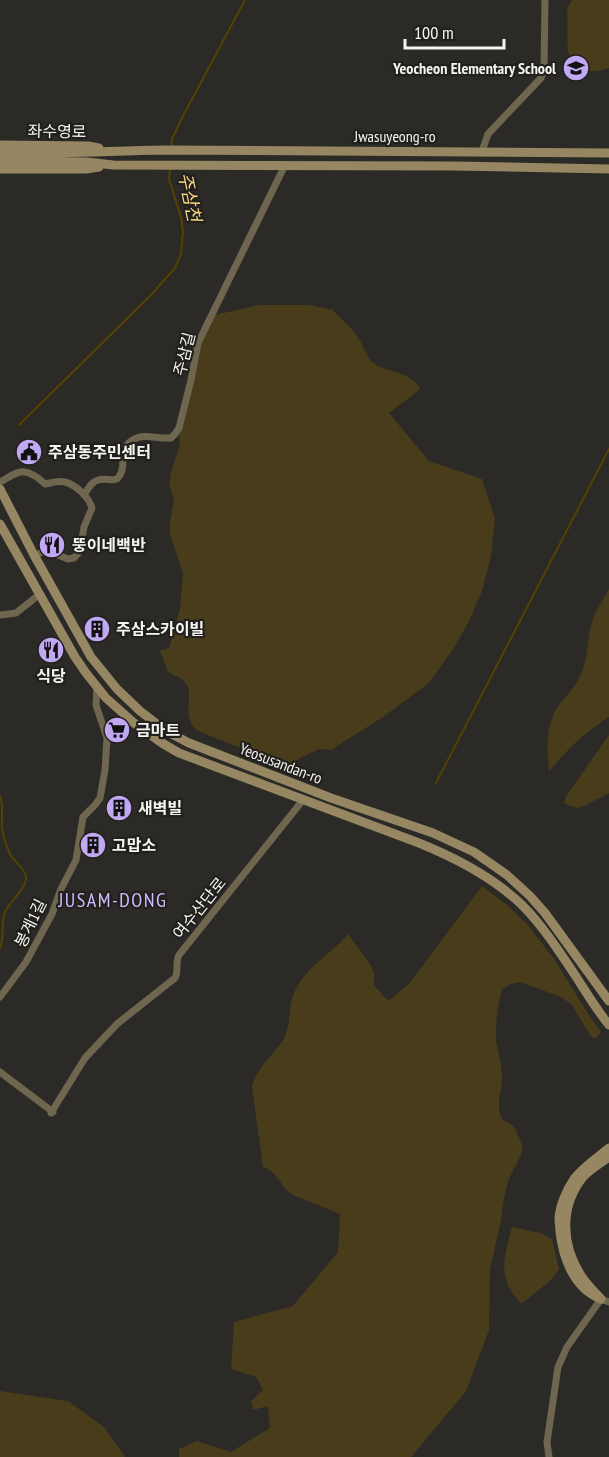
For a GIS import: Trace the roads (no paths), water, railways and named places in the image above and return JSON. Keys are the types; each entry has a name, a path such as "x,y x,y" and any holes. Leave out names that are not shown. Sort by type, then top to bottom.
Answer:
{"street":[{"path":"482,151 488,134 541,78 544,70 545,0"},
{"name":"좌수영로","path":"0,145 88,146 113,150"},
{"name":"Jwasuyeong-ro","path":"164,150 609,153"},
{"name":"좌수영로","path":"0,153 164,150"},
{"name":"좌수영로","path":"0,160 87,162 113,165 184,165"},
{"name":"좌수영로","path":"0,169 86,169 113,165"},
{"name":"Jwasuyeong-ro","path":"184,165 609,169"},
{"name":"주삼길","path":"84,495 95,482 118,478 123,467 123,450 132,439 140,436 171,438 177,431 198,343 285,165"},
{"path":"0,482 24,471 43,483 63,482 84,495 92,504 84,527 79,553 74,558 70,559 48,551 33,555"},
{"name":"Yeosusandan-ro","path":"0,489 4,507 91,657 107,678 140,711 166,731 184,741 331,798 433,833 491,863 530,896 545,913 609,1001"},
{"name":"Yeosusandan-ro","path":"0,524 75,657 112,704 134,723 171,749 444,853 464,863 498,885 535,919 609,1025"},
{"path":"0,615 16,613 40,594"},
{"path":"97,687 107,678"},
{"name":"봉계1길","path":"0,997 26,962 52,914 61,889 76,860 83,817 100,798 107,738 97,709 97,687"},
{"name":"여수산단로","path":"0,1072 52,1112 86,1058 117,1024 175,978 179,955 303,800"},
{"path":"605,1301 591,1296 572,1274 562,1248 559,1219 564,1200 574,1179 609,1148"},
{"path":"605,1301 580,1275 568,1246 565,1219 568,1203 584,1176 609,1157"},
{"path":"549,1457 547,1442 558,1367 567,1347 605,1301"}],"waterway":[{"name":"주삼천","path":"171,148 172,139 183,116 245,0"},
{"name":"주삼천","path":"19,425 151,295 175,268 181,254 183,232 181,217 169,179 170,169"},
{"path":"436,783 609,449"},
{"path":"0,796 5,841 10,854 26,877 24,886 5,912 0,948"}],"place":[{"name":"Yeocheon Elementary School","path":"576,68"},
{"name":"주삼동주민센터","path":"29,452"},
{"name":"뚱이네백반","path":"52,545"},
{"name":"주삼스카이빌","path":"97,629"},
{"name":"식당","path":"51,650"},
{"name":"금마트","path":"117,730"},
{"name":"새벽빌","path":"119,808"},
{"name":"고맙소","path":"93,845"}],"district":[{"name":"JUSAM-DONG","path":"113,900"}]}
